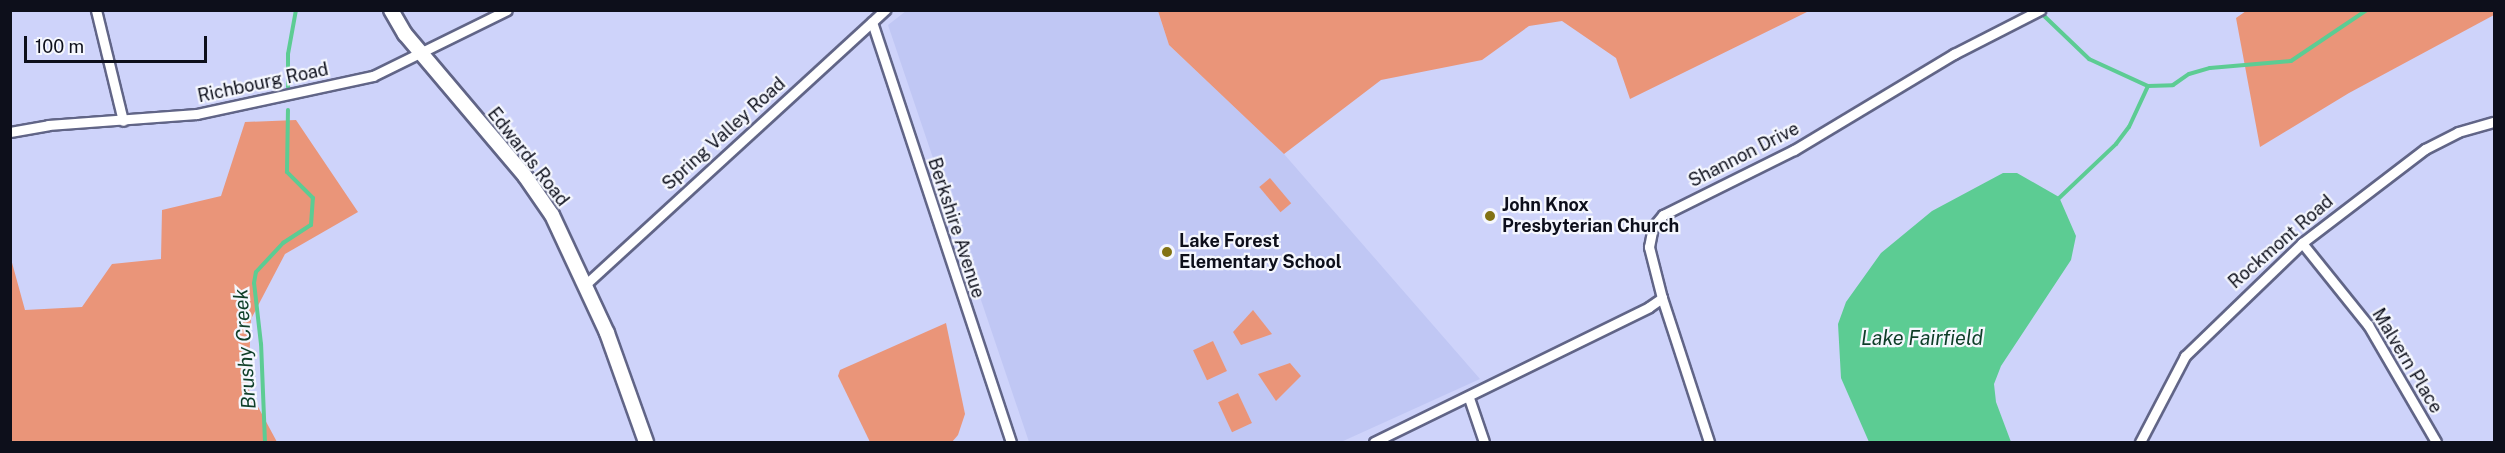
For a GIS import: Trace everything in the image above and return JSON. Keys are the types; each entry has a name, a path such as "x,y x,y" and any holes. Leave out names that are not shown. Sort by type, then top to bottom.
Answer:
{"street":[{"path":"96,10 123,121"},
{"name":"Edwards Road","path":"391,10 421,54 525,176 552,215 586,284 646,442"},
{"name":"Richbourg Road","path":"10,132 48,125 197,114 373,76 507,10"},
{"name":"Spring Valley Road","path":"586,284 885,10"},
{"name":"Shannon Drive","path":"1708,442 1662,298 1649,247 1653,227 1663,215 1794,150 1954,54 2036,13"},
{"name":"Berkshire Avenue","path":"872,22 1011,442"},
{"name":"Rockmont Road","path":"2140,442 2185,356 2302,243 2425,149 2458,132 2494,123"},
{"name":"Malvern Place","path":"2302,243 2368,325 2436,442"},
{"path":"1374,442 1469,398 1662,298"},
{"path":"1469,398 1484,442"}],"shaded area":[{"path":"1158,10 1809,11 1630,99 1616,58 1562,21 1529,26 1482,60 1381,80 1284,154 1169,45"},
{"path":"2494,10 2494,15 2349,93 2260,147 2236,18 2246,11"},
{"name":"Lake Forest Elementary School","path":"906,11 1158,11 1169,45 1284,154 1480,379 1341,442 1029,442 888,25"},
{"path":"296,120 358,212 285,254 251,319 248,388 277,442 11,442 11,259 25,310 82,307 112,264 161,259 162,210 221,196 245,122"},
{"path":"1270,178 1291,203 1280,212 1259,187"},
{"path":"1253,310 1272,334 1241,345 1233,332"},
{"path":"946,323 965,414 958,435 952,442 870,442 838,376 840,370"},
{"path":"1213,341 1227,371 1207,380 1193,350"},
{"path":"1290,363 1301,376 1276,401 1258,374"},
{"path":"1238,393 1252,423 1232,432 1218,402"}],"water":[{"name":"Lake Fairfield","path":"2003,173 2017,173 2059,197 2076,236 2071,260 2001,366 1994,384 1996,402 2011,442 1869,442 1841,378 1838,324 1846,302 1881,253 1932,211"}],"waterway":[{"name":"Brushy Creek","path":"288,87 288,54 296,10"},
{"path":"2040,12 2089,59 2148,86 2173,85 2189,74 2210,68 2291,61 2367,10"},
{"path":"2056,201 2116,144 2129,127 2148,86"},
{"name":"Brushy Creek","path":"265,442 261,344 254,283 256,272 283,243 311,225 313,198 287,172 288,110"}],"place":[{"name":"John Knox Presbyterian Church","path":"1490,216"},
{"name":"Lake Forest Elementary School","path":"1167,252"}]}
